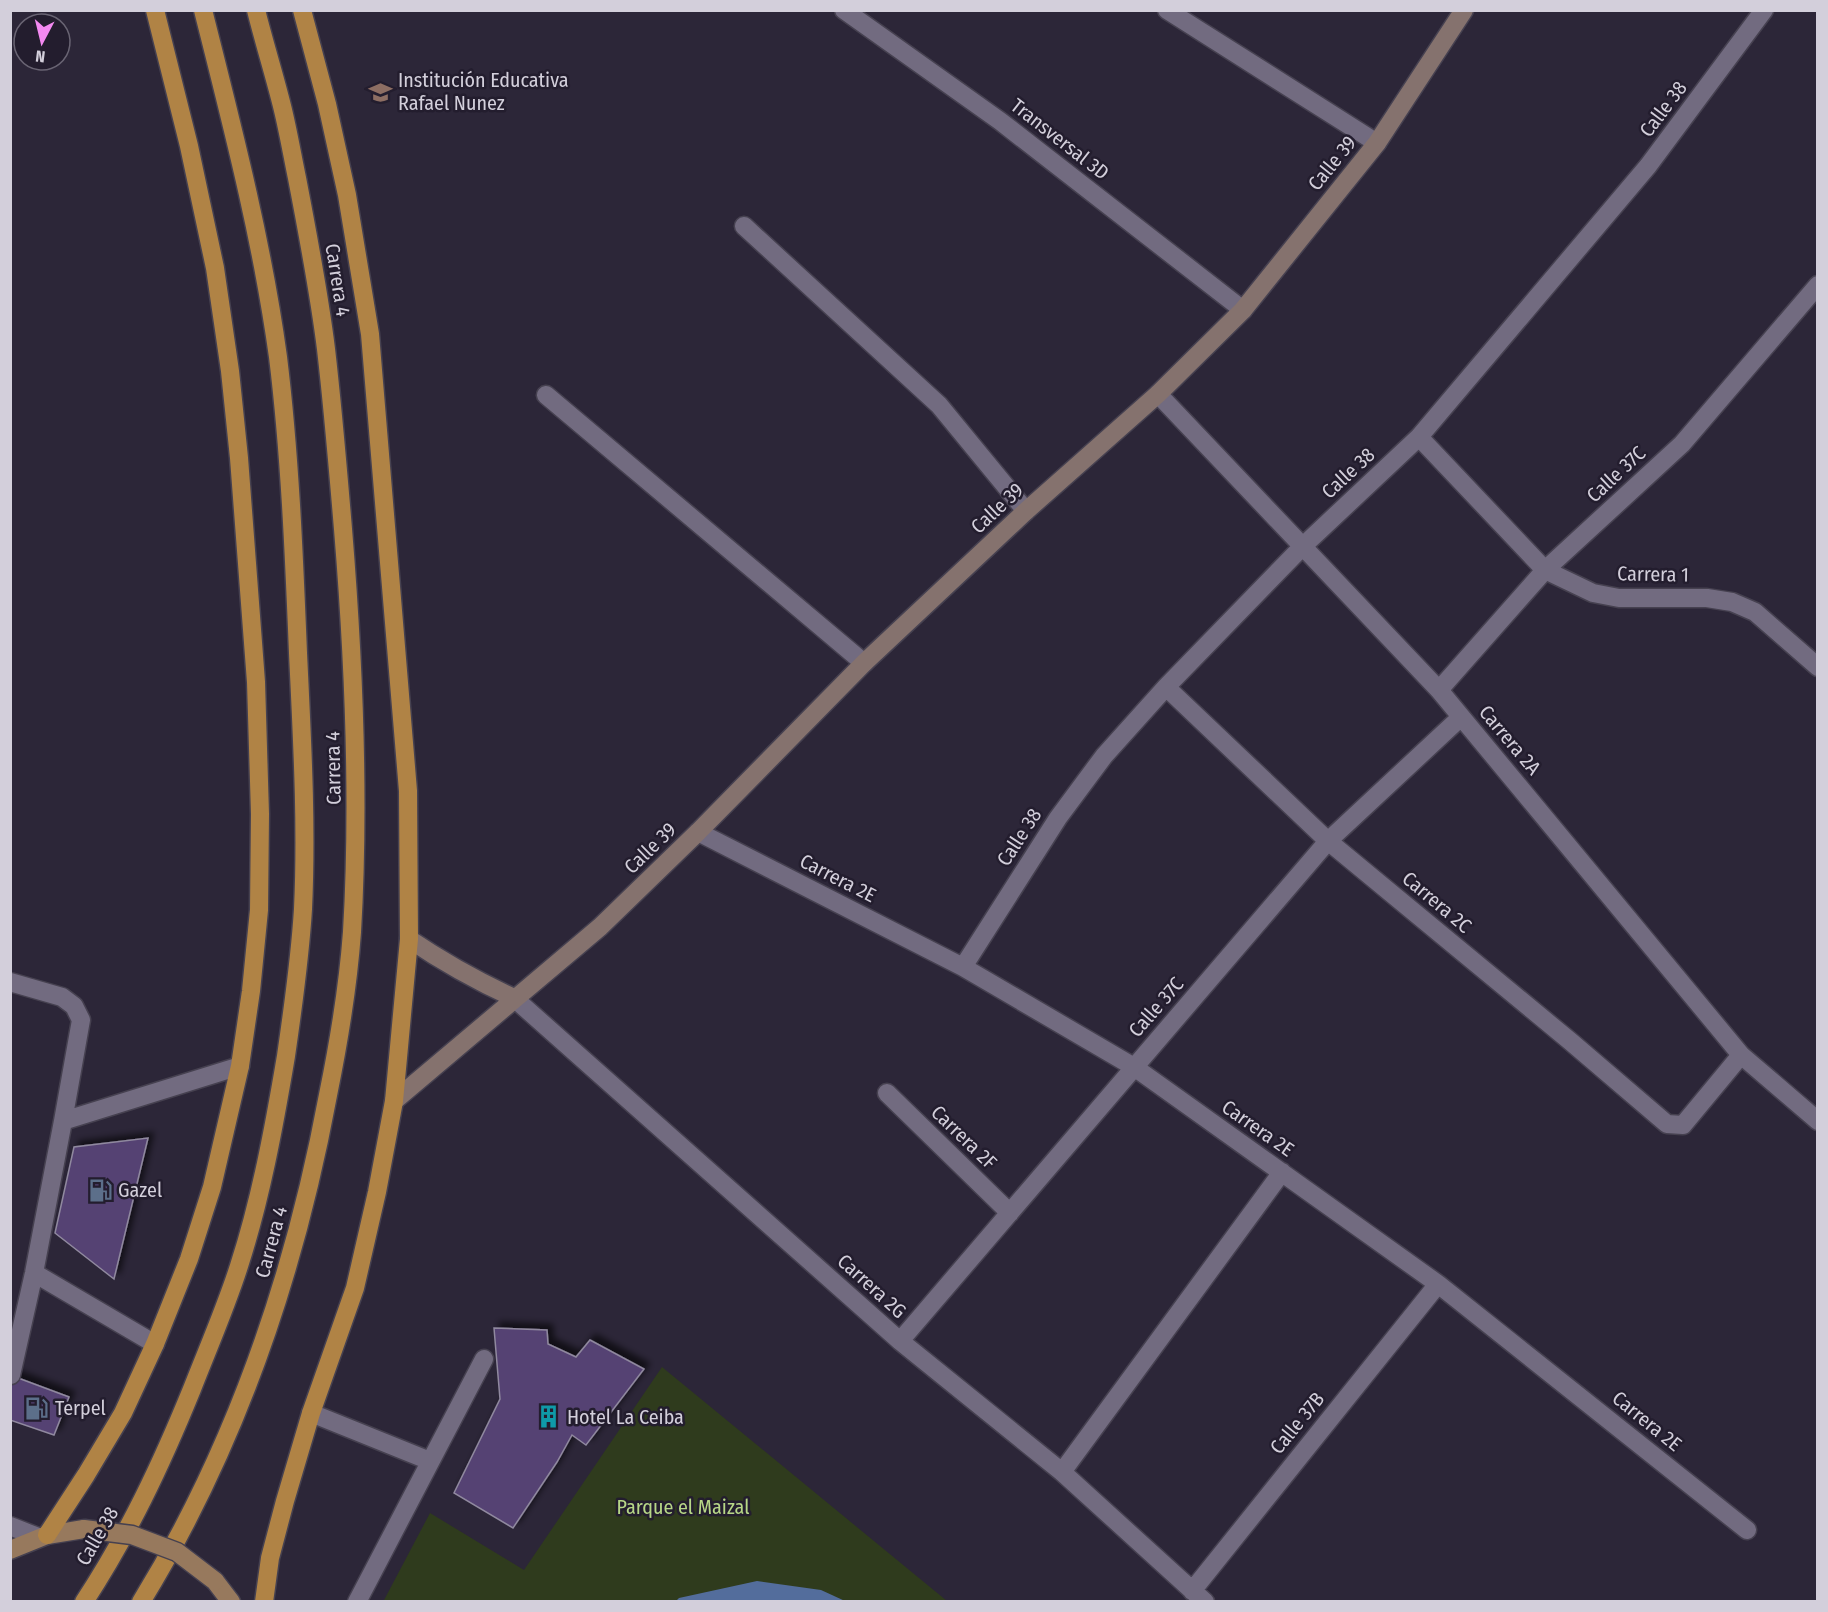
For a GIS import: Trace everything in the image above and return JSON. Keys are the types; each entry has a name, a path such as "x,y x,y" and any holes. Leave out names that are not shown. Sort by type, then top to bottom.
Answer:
{"highway":[{"path":"42,1536 86,1475 123,1413 155,1344 189,1258 212,1187 240,1066 251,991 259,910 260,814 256,682 230,372 214,268 189,146 155,10"},
{"name":"Carrera 4","path":"148,1493 235,1278 256,1202 278,1104 294,1005 303,908 304,812 298,652 289,483 278,358 260,251 203,10"},
{"name":"Carrera 4","path":"141,1602 193,1509 256,1363 279,1297 322,1130 338,1042 351,937 356,841 356,738 349,597 336,439 325,344 306,224 282,107 256,10"},
{"path":"264,1602 270,1558 311,1413 355,1288 377,1192 394,1101 409,939 408,791 370,334 346,195 327,104 302,10"},
{"name":"Calle 38","path":"84,1602 110,1563 148,1493"}],"main road":[{"path":"10,1550 42,1536 84,1529 132,1535 177,1552 215,1581 231,1602"}],"street":[{"name":"Transversal 3D","path":"844,10 1000,121 1243,310"},
{"path":"1167,10 1377,143"},
{"name":"Calle 39","path":"394,1101 600,927 698,832 864,663 1026,511 1158,394 1243,310 1377,143 1464,10"},
{"name":"Calle 38","path":"963,967 1058,818 1104,756 1166,687 1302,546 1419,437 1648,166 1764,10"},
{"path":"744,226 939,405 1026,511"},
{"name":"Calle 37C","path":"1439,690 1545,570 1682,444 1818,285"},
{"name":"Carrera 2A","path":"1158,394 1439,690 1741,1055 1818,1122"},
{"path":"546,395 864,663"},
{"name":"Carrera 1","path":"1419,437 1545,570 1593,592 1619,598 1707,598 1732,602 1755,612 1818,667"},
{"name":"Carrera 2C","path":"1166,687 1328,841 1667,1124 1683,1125 1741,1055"},
{"name":"Calle 37C","path":"900,1341 1328,841 1461,717"},
{"name":"Carrera 2E","path":"698,832 963,967 1134,1067 1438,1284 1747,1530"},
{"path":"409,939 442,962 514,998"},
{"path":"10,982 62,997 74,1006 81,1020 34,1273 11,1375"},
{"name":"Carrera 2G","path":"514,998 900,1341 1062,1472 1198,1596"},
{"path":"63,1121 240,1066"},
{"name":"Carrera 2F","path":"887,1092 1010,1213"},
{"path":"1062,1472 1282,1172"},
{"path":"34,1273 155,1344"},
{"name":"Calle 37B","path":"1198,1596 1438,1284"},
{"path":"357,1602 484,1359"},
{"path":"311,1413 430,1461"},
{"path":"10,1526 42,1536"}],"green space":[{"name":"Parque el Maizal","path":"662,1367 947,1601 383,1602 430,1513 524,1570"}],"water":[{"path":"757,1581 821,1590 845,1601 676,1601 679,1598"}],"building":[{"name":"Gazel","path":"148,1138 114,1279 55,1233 74,1147"},
{"name":"Hotel La Ceiba","path":"494,1328 547,1330 548,1344 576,1357 590,1340 644,1369 586,1445 572,1435 513,1528 454,1493 500,1399"},
{"name":"Terpel","path":"10,1375 69,1397 54,1435 10,1420"}],"place":[{"name":"Institución Educativa Rafael Nunez","path":"380,92"},
{"name":"Gazel","path":"100,1190"},
{"name":"Terpel","path":"37,1408"},
{"name":"Hotel La Ceiba","path":"549,1417"}]}
